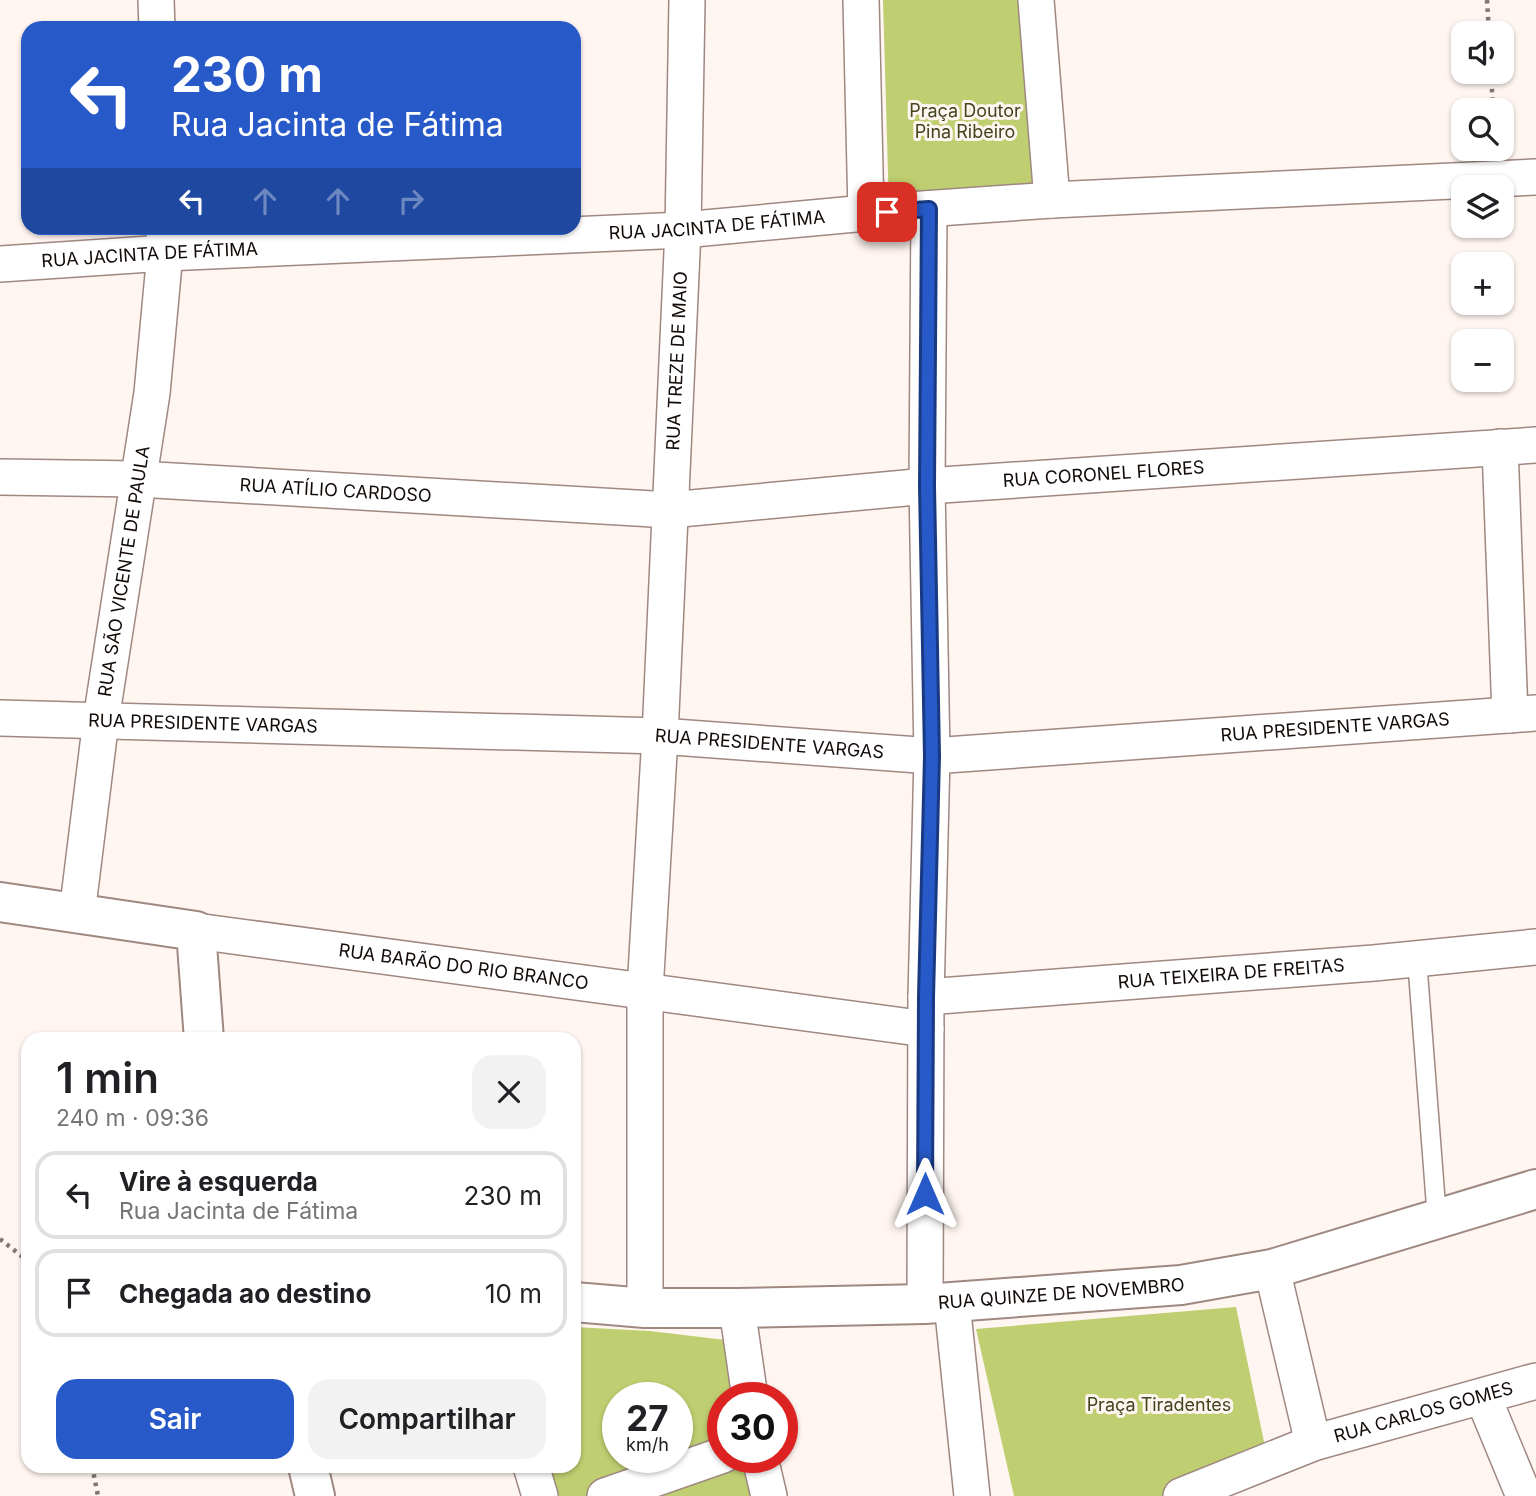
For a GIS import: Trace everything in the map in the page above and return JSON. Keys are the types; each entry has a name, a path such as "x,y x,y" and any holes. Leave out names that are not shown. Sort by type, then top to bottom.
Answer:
{"street":[{"path":"156,0 157,21"},
{"name":"RUA TREZE DE MAIO","path":"645,1308 645,991 660,736 683,230 687,0"},
{"path":"861,0 866,213"},
{"path":"1036,0 1052,200"},
{"path":"972,1496 938,1304 926,1013 932,756 927,486 929,209 1052,200 1536,177"},
{"name":"RUA JACINTA DE FÁTIMA","path":"581,232 683,230 929,209"},
{"name":"RUA JACINTA DE FÁTIMA","path":"0,264 164,240 424,235"},
{"name":"RUA SÃO VICENTE DE PAULA","path":"77,914 101,720 152,393 164,240"},
{"name":"RUA CORONEL FLORES","path":"670,510 927,486 1536,444"},
{"path":"1500,447 1523,714"},
{"name":"RUA ATÍLIO CARDOSO","path":"0,477 138,479 670,510"},
{"name":"RUA PRESIDENTE VARGAS","path":"0,718 660,736 932,756 1523,714"},
{"name":"RUA BARÃO DO RIO BRANCO","path":"0,902 645,991 926,1013"},
{"path":"196,930 203,1032"},
{"name":"RUA TEIXEIRA DE FREITAS","path":"926,1013 1536,947"},
{"name":"RUA QUINZE DE NOVEMBRO","path":"581,1303 645,1308 938,1304 1181,1284 1272,1269 1536,1189"},
{"path":"1181,1496 1313,1443 1272,1269"},
{"path":"737,1308 748,1382"},
{"name":"RUA CARLOS GOMES","path":"1313,1443 1536,1381"},
{"path":"1483,1396 1525,1496"},
{"path":"605,1496 707,1461"},
{"path":"310,1473 315,1496"},
{"path":"533,1473 540,1496"},
{"path":"763,1473 768,1496"}],"lane":[{"path":"1417,959 1437,1219"}],"path":[{"path":"1487,0 1488,21"},
{"path":"0,1238 21,1255"},
{"path":"93,1473 98,1496"}],"green space":[{"name":"Praça Doutor Pina Ribeiro","path":"883,0 1031,0 1050,193 889,208"},
{"name":"Praça Tiradentes","path":"1236,1307 1268,1461 1180,1496 1014,1496 976,1329"},
{"path":"581,1327 650,1331 734,1341 742,1382 707,1382 707,1473 760,1473 764,1496 550,1496 543,1473 581,1473"}],"route":[{"path":"887,212 929,209 927,486 932,756 926,997 925,1194"}]}
